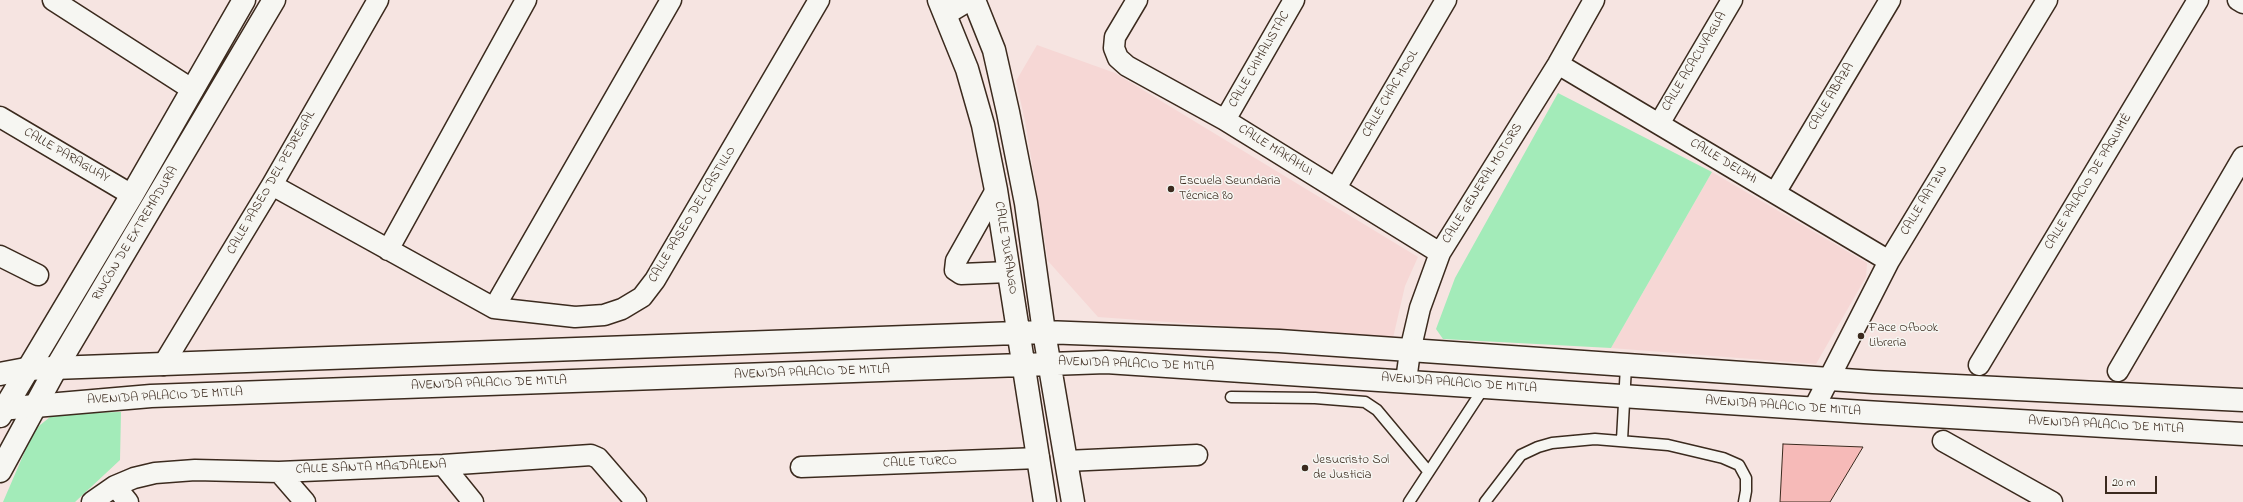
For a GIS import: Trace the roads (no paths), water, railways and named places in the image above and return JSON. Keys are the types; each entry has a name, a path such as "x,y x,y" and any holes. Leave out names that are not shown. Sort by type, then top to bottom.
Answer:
{"main road":[{"name":"RINCÓN DE EXTREMADURA","path":"1,411 132,194 244,0"},
{"name":"RINCÓN DE EXTREMADURA","path":"0,470 56,368 274,0"},
{"name":"CALLE DURANGO","path":"974,0 994,50 1026,203 1044,332 1051,362 1073,502"},
{"name":"CALLE DURANGO","path":"942,8 967,69 977,104 996,190 1045,502"},
{"path":"0,374 26,369 1044,332 1279,341 1829,379 2243,400"},
{"name":"AVENIDA PALACIO DE MITLA","path":"1,411 35,405 151,396 1023,365 1051,362 1151,364 1624,396 2243,434"}],"street":[{"path":"53,0 193,90"},
{"name":"CALLE PASEO DEL PEDREGAL","path":"163,365 272,185 378,0"},
{"path":"388,250 526,0"},
{"path":"494,308 671,0"},
{"name":"CALLE PASEO DEL CASTILLO","path":"272,185 494,308 575,317 604,315 622,309 642,297 656,280 819,0"},
{"path":"942,8 970,0"},
{"name":"CALLE MAKAHUI","path":"1136,0 1115,37 1114,48 1118,58 1127,66 1225,120 1440,253"},
{"name":"CALLE CHIMALISTAC","path":"1225,120 1294,0"},
{"name":"CALLE CHAC MOOL","path":"1336,188 1446,0"},
{"name":"CALLE GENERAL MOTORS","path":"1406,381 1410,351 1420,308 1440,253 1558,64 1594,0"},
{"name":"CALLE ACACUVAGUA","path":"1659,124 1732,0"},
{"name":"CALLE ABAZA","path":"1775,193 1890,0"},
{"name":"CALLE AATZIN","path":"1814,408 1889,261 2047,0"},
{"name":"CALLE PALACIO DE PAQUIMÉ","path":"1979,365 2198,0"},
{"path":"2238,0 2243,3"},
{"name":"CALLE DELPHI","path":"1558,64 1889,261"},
{"name":"CALLE PARAGUAY","path":"0,117 132,194"},
{"path":"2118,371 2243,157"},
{"path":"996,190 956,262 955,270 961,274 1009,272"},
{"path":"0,256 38,275"},
{"path":"1943,441 2052,502"},
{"name":"CALLE SANTA MAGDALENA","path":"92,502 115,486 134,478 155,473 195,470 279,472 443,465 591,455 598,458 636,502"},
{"path":"1066,462 1197,455"},
{"name":"CALLE TURCO","path":"801,467 1039,458"},
{"path":"443,465 474,502"},
{"path":"279,472 305,502"},
{"path":"115,486 128,502"}],"lane":[{"path":"1622,440 1626,366"},
{"path":"1315,398 1317,375"},
{"path":"1409,502 1485,386"},
{"path":"1231,396 1315,398 1365,402 1377,410 1428,471"},
{"path":"1485,502 1521,455 1538,447 1552,443 1595,439 1622,440 1668,445 1723,458 1739,465 1746,478 1744,502"}],"place":[{"name":"Escuela Seundaria Técnica 80","path":"1171,189"},
{"name":"Face Ofbook Libreria","path":"1861,336"},
{"name":"Jesucristo Sol de Justicia","path":"1305,468"}]}
